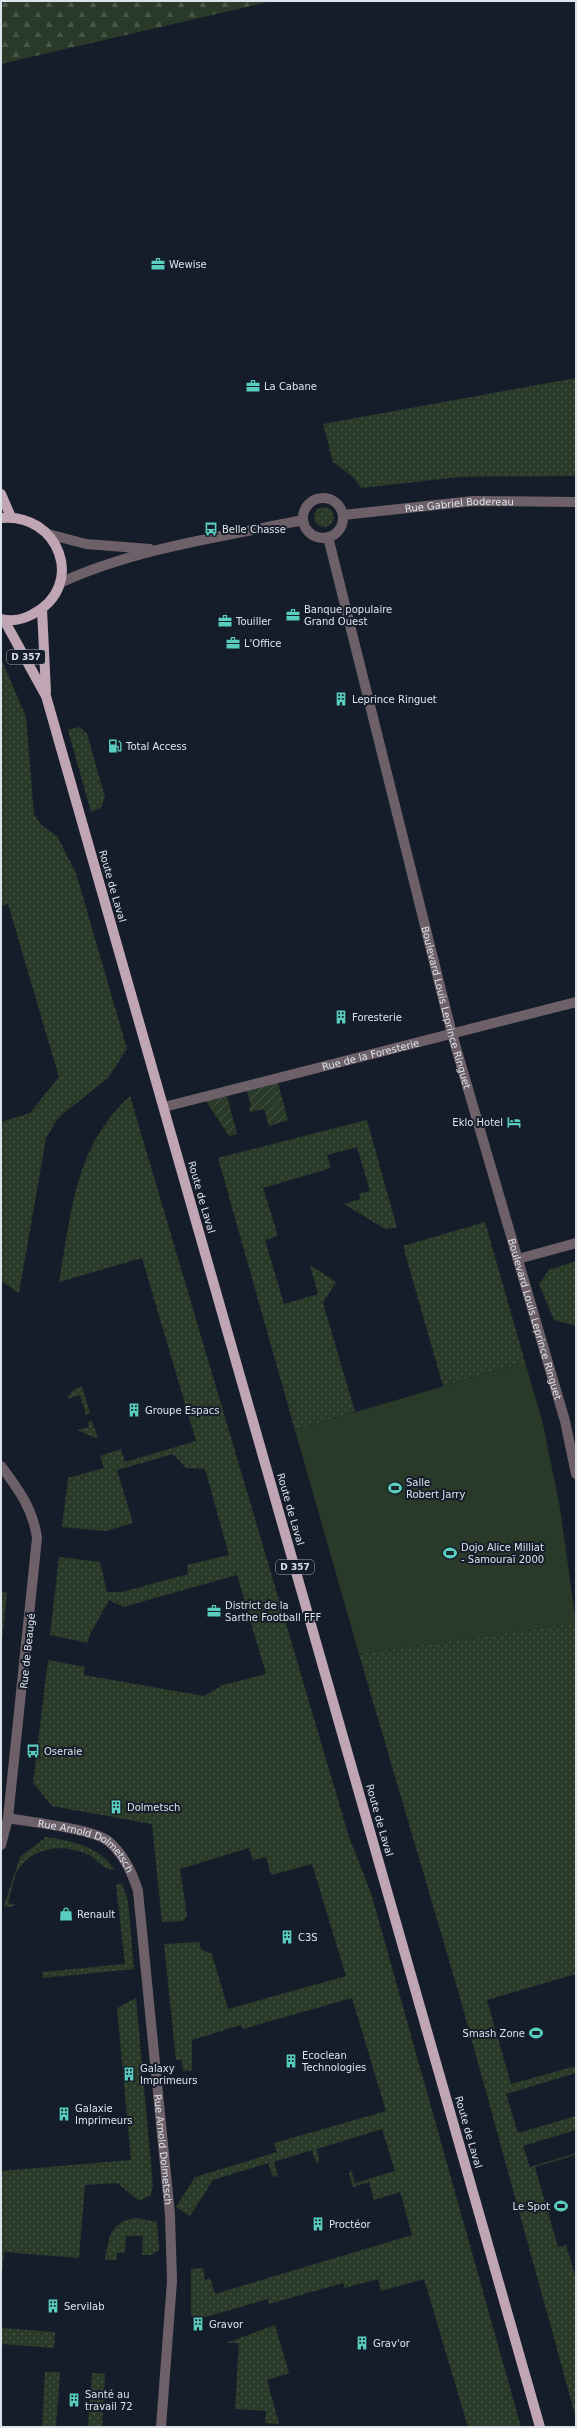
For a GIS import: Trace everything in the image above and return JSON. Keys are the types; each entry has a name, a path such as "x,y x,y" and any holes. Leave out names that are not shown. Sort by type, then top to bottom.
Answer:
{"main road":[{"path":"1,494 6,518 25,519 38,525 48,534 61,557 62,570 60,583 55,595 42,609 26,618 2,620"},
{"name":"Route de Laval","path":"42,609 46,696 540,2425"},
{"name":"Route de Laval","path":"2,620 46,696"}],"street":[{"path":"320,498 329,498 337,503 343,515 342,527 328,537 312,534 305,526 303,520 309,504 320,498"},
{"name":"Rue Gabriel Bodereau","path":"343,515 474,501 576,502"},
{"path":"60,583 90,569 158,550 303,520"},
{"path":"48,534 86,544 158,550"},
{"name":"Boulevard Louis Leprince Ringuet","path":"328,537 452,1034 565,1421 576,1474"},
{"name":"Rue de la Foresterie","path":"164,1107 576,1002"},
{"path":"518,1259 576,1243"},
{"name":"Rue de Beaugé","path":"1,1466 25,1498 32,1516 37,1538 8,1818 1,1845"},
{"name":"Rue Arnold Dolmetsch","path":"8,1818 91,1834 107,1840 131,1870 138,1891 170,2215 172,2281 160,2427"}],"green space":[{"path":"1,1 272,1 1,64"},
{"path":"576,378 576,476 459,477 361,488 353,477 333,462 323,424"},
{"path":"324,507 331,510 334,517 331,524 324,527 317,524 314,517 317,510"},
{"path":"1,658 26,717 34,814 41,825 57,836 76,873 127,1049 108,1078 59,1117 46,1138 19,1293 1,1281 1,1122 30,1113 59,1077 8,904 1,906"},
{"path":"79,727 87,734 105,797 101,808 91,812 68,730"},
{"path":"278,1083 288,1120 269,1126 264,1109 250,1112 249,1107 251,1106 247,1091"},
{"path":"130,1096 349,1837 371,1893 521,2427 468,2427 424,2279 381,2291 378,2279 345,2288 343,2283 269,2304 268,2299 202,2318 191,2316 191,2269 203,2268 205,2280 210,2278 215,2294 412,2235 400,2192 374,2200 369,2182 353,2187 349,2174 351,2169 355,2183 395,2171 382,2129 317,2149 319,2161 317,2164 312,2150 274,2162 278,2176 273,2177 268,2163 213,2180 190,2216 176,2207 195,2177 277,2152 274,2143 386,2111 352,1998 243,2029 241,2025 192,2040 192,2070 183,2071 182,2060 176,2060 164,1944 199,1942 201,1949 212,1954 228,2009 346,1976 312,1864 271,1875 266,1857 253,1860 249,1848 180,1869 187,1916 183,1921 162,1922 152,1824 52,1806 33,1783 48,1660 85,1667 84,1675 204,1696 223,1685 266,1674 237,1575 123,1607 109,1600 89,1636 88,1643 50,1635 59,1557 100,1562 107,1592 122,1592 188,1574 187,1565 229,1555 205,1469 186,1468 173,1454 117,1470 133,1523 106,1531 62,1527 68,1478 104,1468 100,1456 121,1449 125,1462 196,1441 142,1258 59,1282 72,1206 86,1159 97,1137 111,1116"},
{"path":"227,1096 237,1134 229,1136 206,1101"},
{"path":"367,1120 397,1228 385,1229 344,1204 360,1199 359,1194 370,1191 357,1147 327,1155 331,1168 263,1188 278,1236 265,1240 284,1304 318,1294 310,1265 336,1282 323,1303 355,1412 295,1430 218,1158"},
{"path":"485,1222 525,1362 443,1386 403,1246"},
{"path":"576,1261 576,1326 554,1320 539,1284 549,1270"},
{"path":"525,1362 543,1424 560,1508 576,1623 359,1654 295,1430"},
{"path":"82,1386 90,1413 86,1415 80,1395 67,1399 72,1391"},
{"path":"92,1421 98,1439 77,1430 89,1427 88,1422"},
{"path":"1,1592 7,1592 1,1650"},
{"path":"576,1623 576,1974 487,2000 511,2084 576,2066 576,2073 506,2094 518,2133 576,2116 576,2130 523,2146 530,2167 576,2153 576,2155 535,2167 558,2247 566,2245 576,2278 576,2418 459,1994 359,1654"},
{"path":"46,1837 66,1840 93,1850 109,1862 115,1870 104,1867 89,1855 80,1851 60,1848 50,1849 32,1856 24,1862 16,1874 8,1903 16,1905 10,1907 4,1906 20,1857"},
{"path":"122,1883 128,1901 134,1969 43,1978 42,1972 125,1964 116,1885"},
{"path":"136,1998 153,2186 151,2195 139,2201 117,2183 85,2185 79,2258 4,2252 1,2284 1,2171 131,2160 117,2008"},
{"path":"136,2218 157,2222 159,2250 151,2255 142,2255 143,2236 126,2236 125,2253 117,2253 117,2260 105,2260 112,2232 121,2223"},
{"path":"275,2325 289,2373 267,2380 279,2424 265,2423 266,2411 235,2409 239,2343 226,2343"},
{"path":"1,2328 55,2332 54,2348 1,2344"},
{"path":"45,2372 60,2372 56,2427 42,2427"},
{"path":"92,2373 105,2374 102,2427 88,2427"}],"place":[{"name":"Wewise","path":"158,264"},
{"name":"La Cabane","path":"253,386"},
{"name":"Belle Chasse","path":"211,529"},
{"name":"Banque populaire Grand Ouest","path":"293,615"},
{"name":"Touiller","path":"225,621"},
{"name":"L'Office","path":"233,643"},
{"name":"Leprince Ringuet","path":"341,699"},
{"name":"Total Access","path":"115,746"},
{"name":"Foresterie","path":"341,1017"},
{"name":"Eklo Hotel","path":"514,1122"},
{"name":"Groupe Espacs","path":"134,1410"},
{"name":"Salle Robert Jarry","path":"395,1488"},
{"name":"Dojo Alice Milliat - Samouraï 2000","path":"450,1553"},
{"name":"District de la Sarthe Football FFF","path":"214,1611"},
{"name":"Oseraie","path":"33,1751"},
{"name":"Dolmetsch","path":"116,1807"},
{"name":"Renault","path":"66,1914"},
{"name":"C3S","path":"287,1937"},
{"name":"Smash Zone","path":"536,2033"},
{"name":"Ecoclean Technologies","path":"291,2061"},
{"name":"Galaxy Imprimeurs","path":"129,2074"},
{"name":"Galaxie Imprimeurs","path":"64,2114"},
{"name":"Le Spot","path":"561,2206"},
{"name":"Proctéor","path":"318,2224"},
{"name":"Servilab","path":"53,2306"},
{"name":"Gravor","path":"198,2324"},
{"name":"Grav'or","path":"362,2343"},
{"name":"Santé au travail 72","path":"74,2400"}]}
